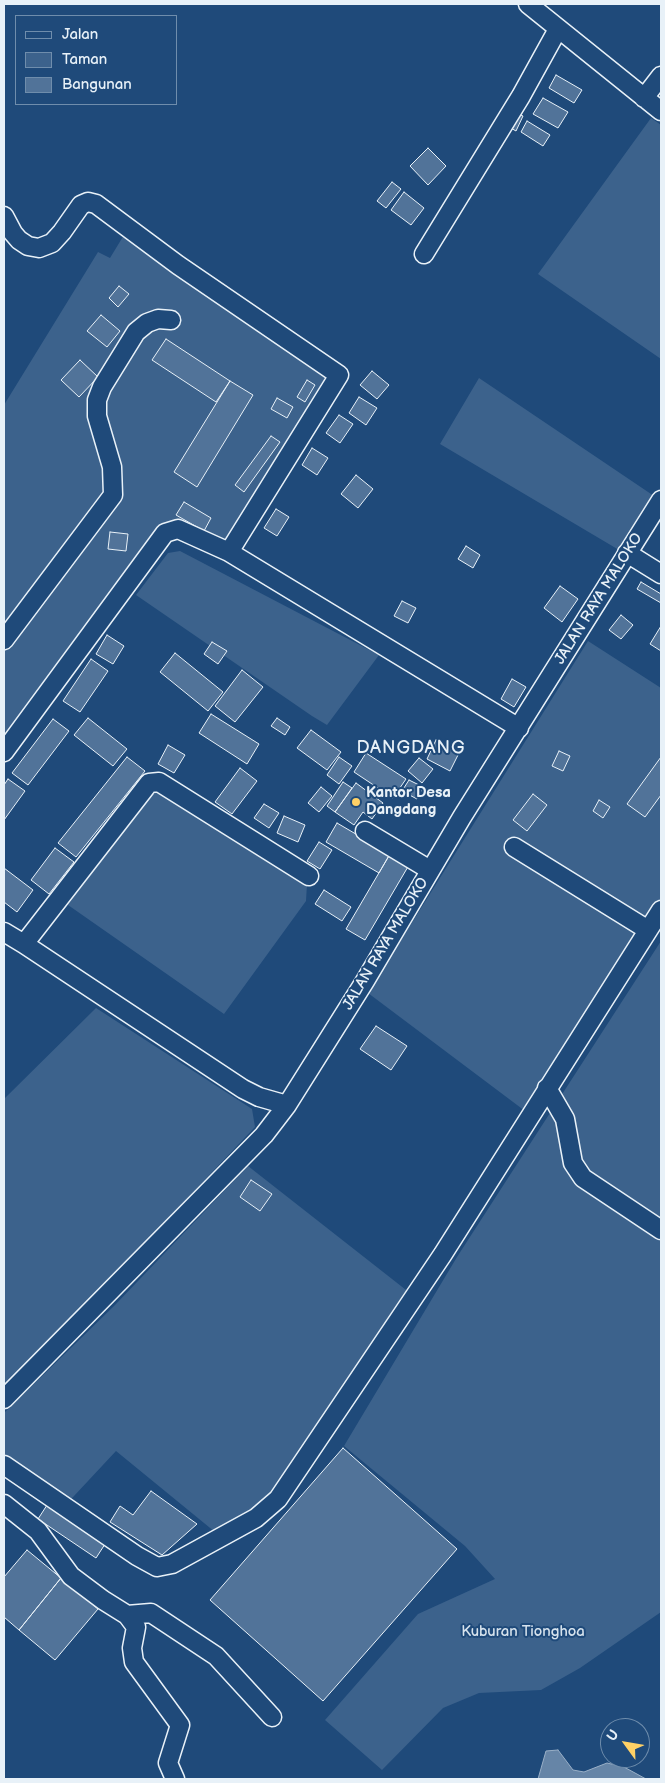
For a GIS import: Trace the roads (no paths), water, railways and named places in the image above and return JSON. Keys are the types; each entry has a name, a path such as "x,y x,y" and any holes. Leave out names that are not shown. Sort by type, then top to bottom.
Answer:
{"street":[{"path":"528,4 661,112"},
{"path":"424,254 521,96 558,29"},
{"path":"644,98 661,76"},
{"path":"4,216 12,233 19,240 28,246 39,248 52,243 81,205 88,202 96,204 178,265 339,375 229,552"},
{"path":"4,640 113,495 112,467 97,416 97,400 102,387 136,332 147,323 158,319 171,320"},
{"name":"JALAN RAYA MALOKO","path":"4,1399 264,1135 287,1105 430,870 661,500"},
{"path":"4,752 165,534 178,528 229,552 519,728"},
{"path":"627,553 661,574"},
{"path":"24,944 149,783 159,782 309,876"},
{"path":"365,831 430,870"},
{"path":"514,847 648,930"},
{"path":"4,1465 138,1556 158,1567 172,1564 256,1518 278,1499 443,1254 661,910"},
{"path":"4,932 243,1089 259,1097 287,1105"},
{"path":"547,1088 565,1119 573,1163 583,1178 661,1230"},
{"path":"4,1504 38,1531 71,1576 127,1615 136,1627 132,1648 134,1662 180,1725 168,1763 175,1779"},
{"path":"127,1615 152,1612 216,1656 272,1717"}],"place":[{"name":"Kantor Desa Dangdang","path":"356,802"}],"district":[{"name":"DANGDANG","path":"411,748"}],"park label":[{"name":"Kuburan Tionghoa","path":"523,1632"}]}
